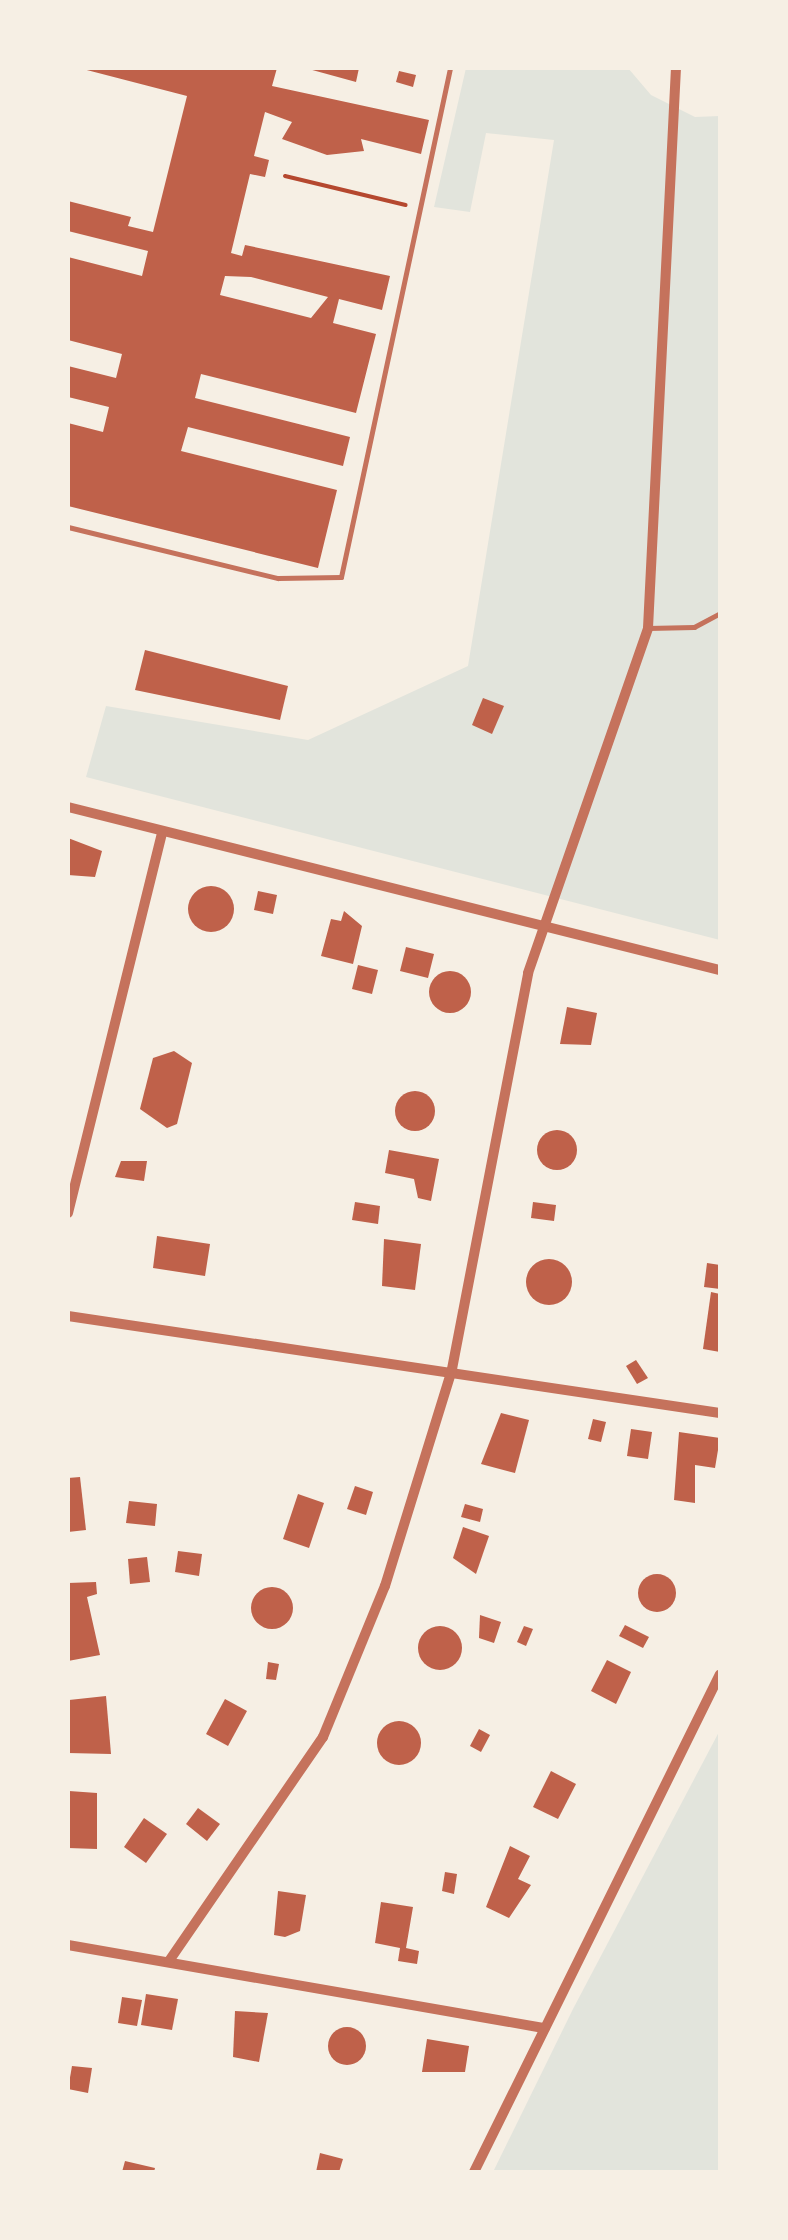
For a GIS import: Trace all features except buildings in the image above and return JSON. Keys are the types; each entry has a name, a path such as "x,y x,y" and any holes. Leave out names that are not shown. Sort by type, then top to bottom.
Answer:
{"street":[{"path":"169,1961 323,1737 386,1586 452,1369 542,925 607,757 648,628 676,68"},
{"path":"68,807 720,970"},
{"path":"68,1214 162,832"},
{"path":"68,1316 452,1369 720,1413"},
{"path":"474,2172 720,1674"},
{"path":"68,1946 546,2028"}],"lane":[{"path":"68,527 278,578 341,577 450,68"},
{"path":"648,628 694,627 720,614"}],"path":[{"path":"285,176 420,208"}],"shaded area":[{"path":"466,68 628,68 651,95 695,117 720,116 720,940 86,777 106,706 308,740 468,666 554,140 486,133 470,212 434,207"},
{"path":"720,1730 720,2172 493,2172 573,2009"}]}
